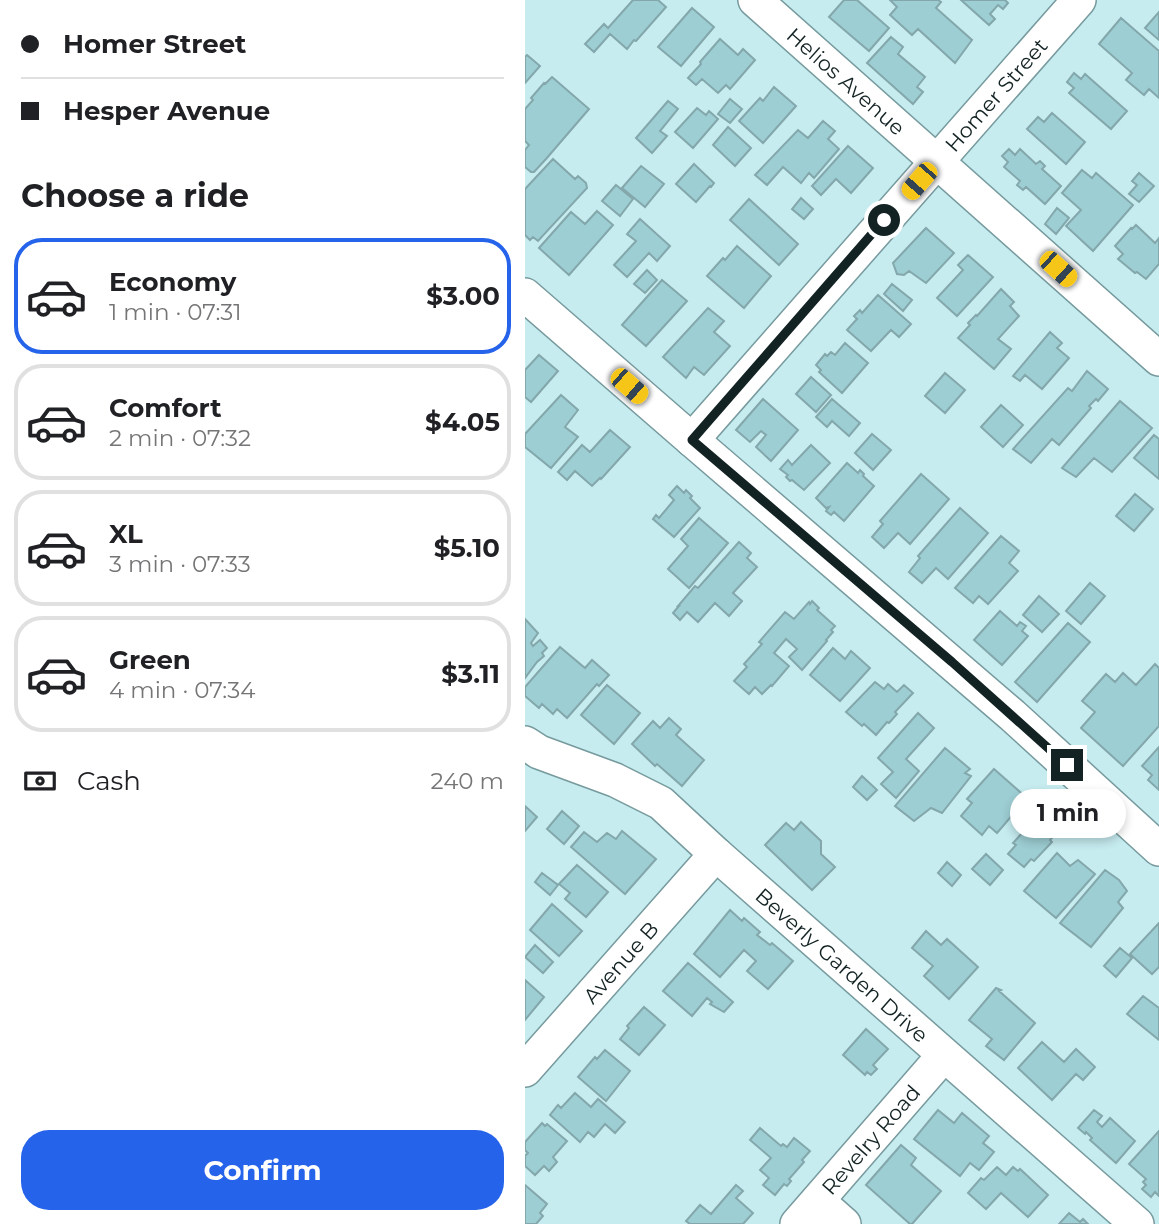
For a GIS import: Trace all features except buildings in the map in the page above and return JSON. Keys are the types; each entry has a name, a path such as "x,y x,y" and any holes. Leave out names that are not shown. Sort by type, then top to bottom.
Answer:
{"street":[{"name":"Helios Avenue","path":"755,0 1159,359"},
{"name":"Homer Street","path":"692,440 1079,0"},
{"path":"525,295 1002,706 1159,849"},
{"name":"Beverly Garden Drive","path":"525,744 539,752 615,780 661,803 1137,1224"},
{"name":"Avenue B","path":"525,1070 716,854"},
{"name":"Revelry Road","path":"807,1212 944,1055"},
{"path":"807,1212 844,1224"}],"route":[{"path":"884,220 692,440 952,662 1067,765"}]}
